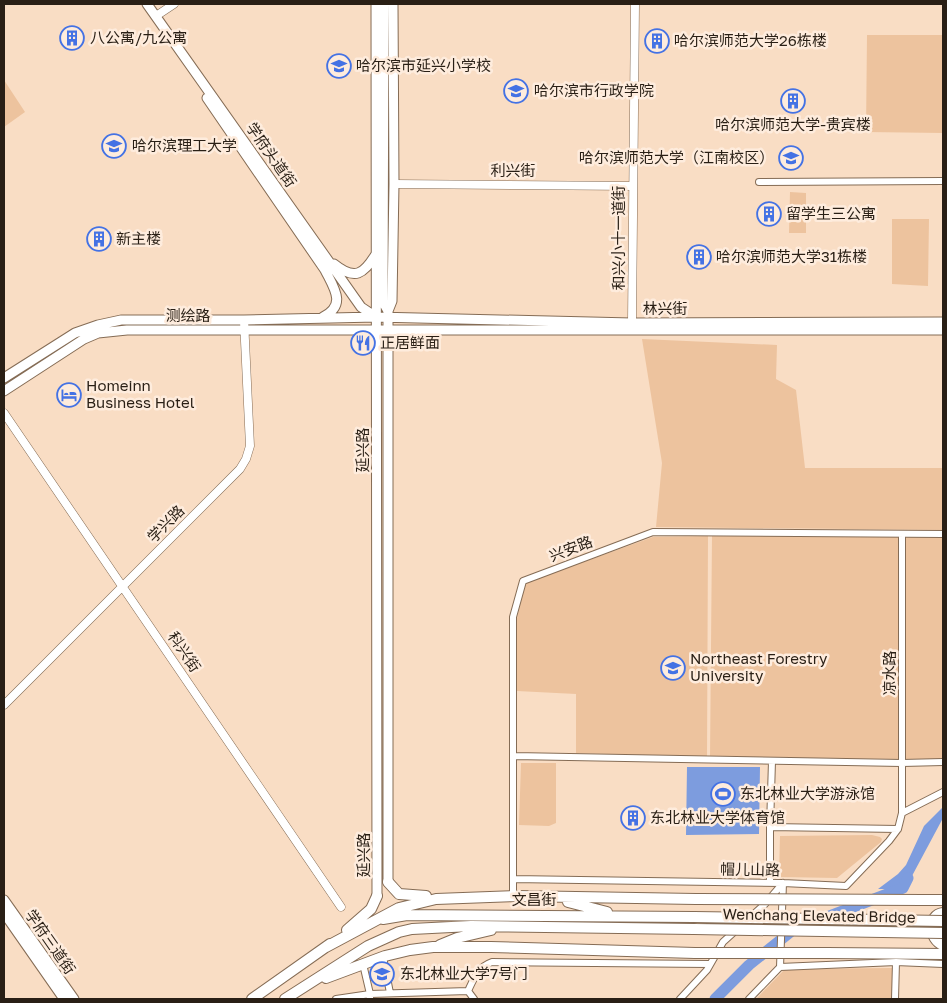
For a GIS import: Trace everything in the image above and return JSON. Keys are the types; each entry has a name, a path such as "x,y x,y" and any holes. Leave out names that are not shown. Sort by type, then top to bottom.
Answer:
{"main road":[{"name":"学府头道街","path":"141,4 325,270 334,290 337,304 333,311 321,318"},
{"name":"学府头道街","path":"148,4 361,306 376,317"},
{"name":"延兴路","path":"376,4 378,896"},
{"path":"384,4 383,302 388,314"},
{"name":"延兴路","path":"388,882 386,402 388,314 392,302 394,184 393,4"},
{"path":"326,257 342,270 355,274 365,271 376,254"},
{"name":"测绘路","path":"4,391 62,352 84,339 98,334 127,330 244,325 321,318 376,317 388,314"},
{"name":"林兴街","path":"388,314 632,323 943,322"},
{"name":"测绘路","path":"4,378 75,333 110,322 141,319 244,325 388,328"},
{"name":"林兴街","path":"388,328 943,330"},
{"path":"388,882 395,890 405,896 473,894 502,896"},
{"path":"252,999 326,947 364,916 372,909 378,896"},
{"path":"326,947 399,908 436,899 513,896 553,898 943,900"},
{"path":"553,898 615,913 640,916"},
{"name":"学府三道街","path":"4,900 74,999"},
{"name":"学府三道街","path":"4,913 64,999"},
{"path":"943,913 934,917 932,925 936,942 943,945"},
{"name":"文昌街","path":"374,921 407,915 694,917"},
{"name":"Wenchang Elevated Bridge","path":"694,917 943,922"},
{"path":"434,947 457,938 502,927"},
{"name":"文昌街","path":"306,984 368,946 400,932 428,928 694,929"},
{"name":"Wenchang Elevated Bridge","path":"694,929 943,933"},
{"path":"285,999 306,984 383,957 410,950 434,947 695,953 943,954"}],"street":[{"path":"156,16 174,4"},
{"name":"和兴小十一道街","path":"632,323 635,4"},
{"path":"759,182 943,181"},
{"name":"利兴街","path":"394,184 633,186"},
{"name":"学兴路","path":"4,704 240,469 246,459 250,446 244,325"},
{"name":"科兴街","path":"4,413 342,907"},
{"name":"兴安路","path":"513,896 513,617 523,581 652,532 943,534"},
{"name":"凉水路","path":"902,534 902,813"},
{"path":"514,756 902,763 943,762"},
{"path":"770,883 772,761"},
{"path":"902,813 943,792"},
{"name":"帽儿山路","path":"513,879 783,883 846,886 889,841 898,829 902,813"},
{"path":"770,827 898,829"},
{"path":"680,999 707,970 723,942 765,904 783,883"},
{"path":"749,999 780,967 783,883"},
{"path":"383,957 390,993"},
{"path":"468,991 480,969 492,962 710,964"},
{"path":"780,967 896,962 943,964"},
{"path":"895,999 896,962"},
{"path":"363,964 370,997"},
{"path":"336,999 370,997 390,993 468,991"},
{"path":"468,991 474,999"}],"shaded area":[{"path":"867,35 943,35 943,133 866,132"},
{"path":"4,80 25,112 4,127"},
{"path":"790,192 806,193 806,233 789,233"},
{"path":"892,219 929,219 928,286 892,284"},
{"path":"642,339 777,345 776,379 796,390 805,468 943,468 943,530 656,527 662,463"},
{"path":"712,535 900,536 900,759 710,758"},
{"path":"708,536 707,757 576,753 576,694 517,691 517,618 525,583 653,537"},
{"path":"905,536 943,536 943,760 904,761"},
{"path":"521,763 556,763 556,823 549,826 519,825"},
{"path":"872,835 880,837 882,839 881,842 837,878 781,877 779,875 780,836"},
{"path":"892,968 892,999 756,999 785,969"}],"water":[{"name":"东北林业大学游泳馆","path":"687,767 760,767 759,834 686,835"},
{"path":"943,807 943,818 905,889 878,889 898,874 906,865 924,826"}],"waterway":[{"path":"715,999 749,965 793,930 903,888 908,878"}],"place":[{"name":"八公寓/九公寓","path":"72,38"},
{"name":"哈尔滨师范大学26栋楼","path":"657,41"},
{"name":"哈尔滨市延兴小学校","path":"339,66"},
{"name":"哈尔滨市行政学院","path":"516,91"},
{"name":"哈尔滨师范大学-贵宾楼","path":"793,101"},
{"name":"哈尔滨理工大学","path":"114,146"},
{"name":"哈尔滨师范大学（江南校区）","path":"791,158"},
{"name":"留学生三公寓","path":"769,214"},
{"name":"新主楼","path":"99,239"},
{"name":"哈尔滨师范大学31栋楼","path":"699,257"},
{"name":"正居鲜面","path":"363,343"},
{"name":"Homeinn Business Hotel","path":"69,395"},
{"name":"Northeast Forestry University","path":"673,668"},
{"name":"东北林业大学游泳馆","path":"723,794"},
{"name":"东北林业大学体育馆","path":"633,818"},
{"name":"东北林业大学7号门","path":"382,974"}]}
